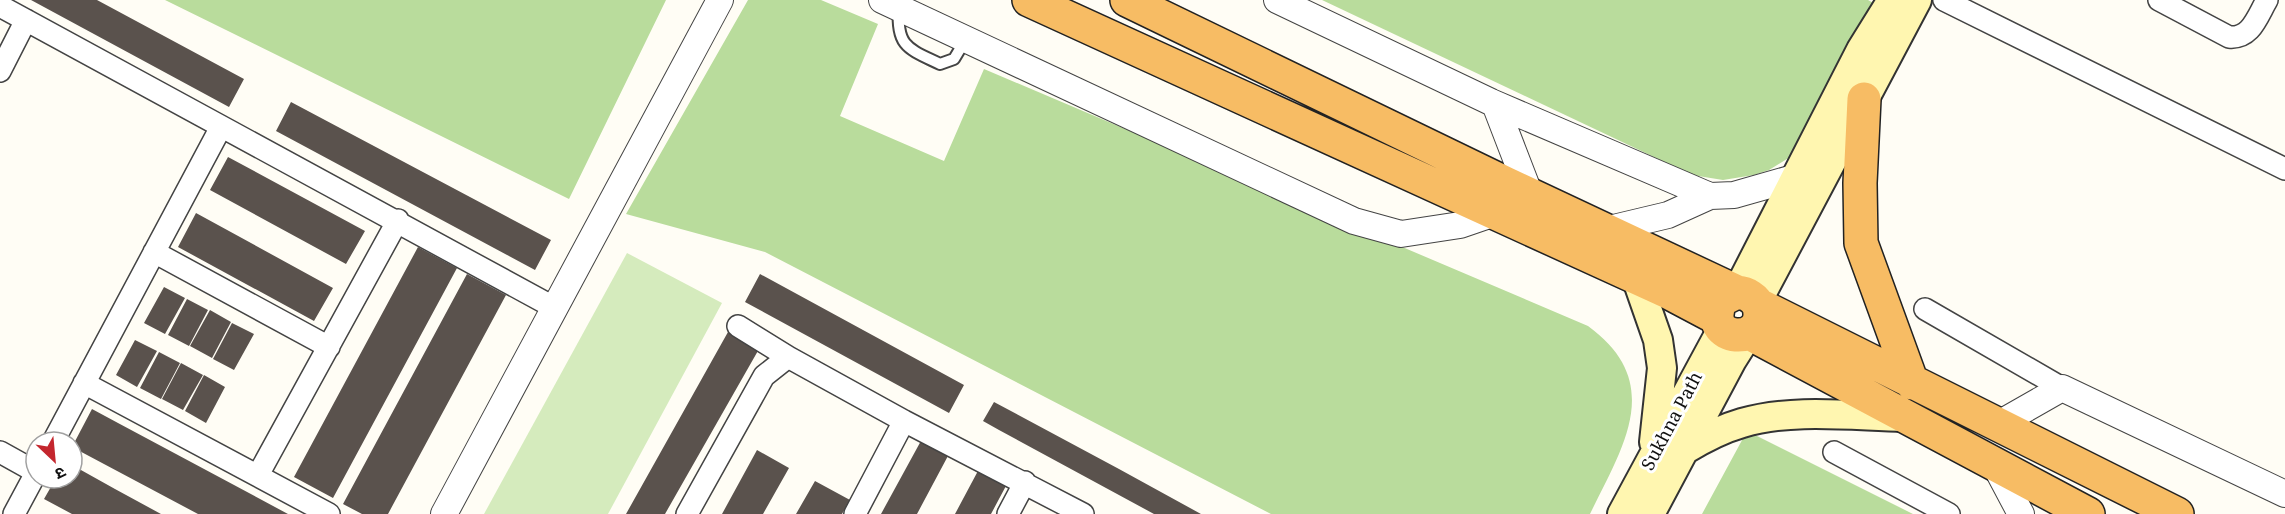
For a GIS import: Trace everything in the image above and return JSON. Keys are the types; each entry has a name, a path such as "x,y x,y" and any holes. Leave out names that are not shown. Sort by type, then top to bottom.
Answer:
{"highway":[{"path":"1029,0 1636,277 1740,313 1912,383 2177,514"},
{"path":"1127,0 1605,230 1904,417 2088,514"},
{"path":"1864,99 1860,183 1861,243 1912,383"}],"main road":[{"path":"1740,313 1797,177 1861,50 1892,0"},
{"path":"1740,313 1864,99 1917,0"},
{"path":"1636,277 1658,340 1662,368 1652,459"},
{"name":"Sukhna Path","path":"1650,514 1684,450 1740,313"},
{"name":"Sukhna Path","path":"1622,514 1652,459 1740,313"},
{"path":"1684,450 1742,423 1769,418 1904,417"}],"street":[{"path":"444,514 720,0"},
{"path":"1277,0 1495,104 1710,196"},
{"path":"1944,0 2285,169"},
{"path":"2159,0 2229,37 2239,38 2248,32 2267,0"},
{"path":"891,4 1354,221 1401,234 1460,225 1495,213"},
{"path":"0,6 221,127 398,220 555,308"},
{"path":"0,70 26,20"},
{"path":"1495,104 1530,195"},
{"path":"59,430 221,127"},
{"path":"1605,230 1668,215 1710,196 1734,195 1797,177"},
{"path":"258,475 398,220"},
{"path":"154,252 329,347"},
{"path":"1925,309 2062,388 2285,494"},
{"path":"738,326 788,357 904,421 1083,514"},
{"path":"687,514 764,376 788,357"},
{"path":"84,383 329,514"},
{"path":"1997,425 2062,388"},
{"path":"855,514 904,421"},
{"path":"0,452 24,465"},
{"path":"1834,452 1949,514"},
{"path":"1996,467 2021,514"},
{"path":"1008,514 1025,482"},
{"path":"14,514 27,490"}],"lane":[{"path":"891,4 902,41 909,49 940,64 954,59 966,39"}],"green space":[{"path":"165,0 666,0 569,199"},
{"path":"748,0 821,0 878,24 840,116 944,161 984,69 1588,326 1612,348 1626,370 1632,393 1631,416 1624,440 1615,464 1590,514 1271,514 765,252 626,214"},
{"path":"1322,0 1868,0 1879,6 1795,154 1769,170 1723,180 1692,175"},
{"path":"627,253 722,303 608,514 484,514"},
{"path":"1747,431 1913,514 1702,514"}],"building":[{"path":"31,0 97,0 244,79 229,107"},
{"path":"291,102 551,240 535,270 276,131"},
{"path":"228,157 365,231 346,264 210,190"},
{"path":"196,213 333,288 314,321 178,247"},
{"path":"418,247 457,268 333,498 294,477"},
{"path":"467,274 506,295 388,514 362,514 343,504"},
{"path":"760,274 964,385 949,413 745,302"},
{"path":"164,287 185,298 165,334 144,323"},
{"path":"187,299 208,310 189,346 168,335"},
{"path":"210,310 231,322 212,358 190,346"},
{"path":"232,323 254,334 234,370 213,359"},
{"path":"728,332 759,349 665,514 626,514"},
{"path":"135,340 157,351 137,387 116,375"},
{"path":"159,352 180,363 161,399 140,388"},
{"path":"181,363 203,375 183,410 162,399"},
{"path":"204,375 225,387 206,423 185,411"},
{"path":"994,402 1201,514 1154,514 983,421"},
{"path":"92,409 288,514 198,514 84,453 84,430 81,430"},
{"path":"922,439 949,454 917,514 881,514"},
{"path":"757,450 789,468 763,514 722,514"},
{"path":"979,469 1007,484 991,514 955,514"},
{"path":"84,472 161,514 72,514 44,499 49,490 84,490"},
{"path":"815,481 850,500 842,514 796,514"}]}
